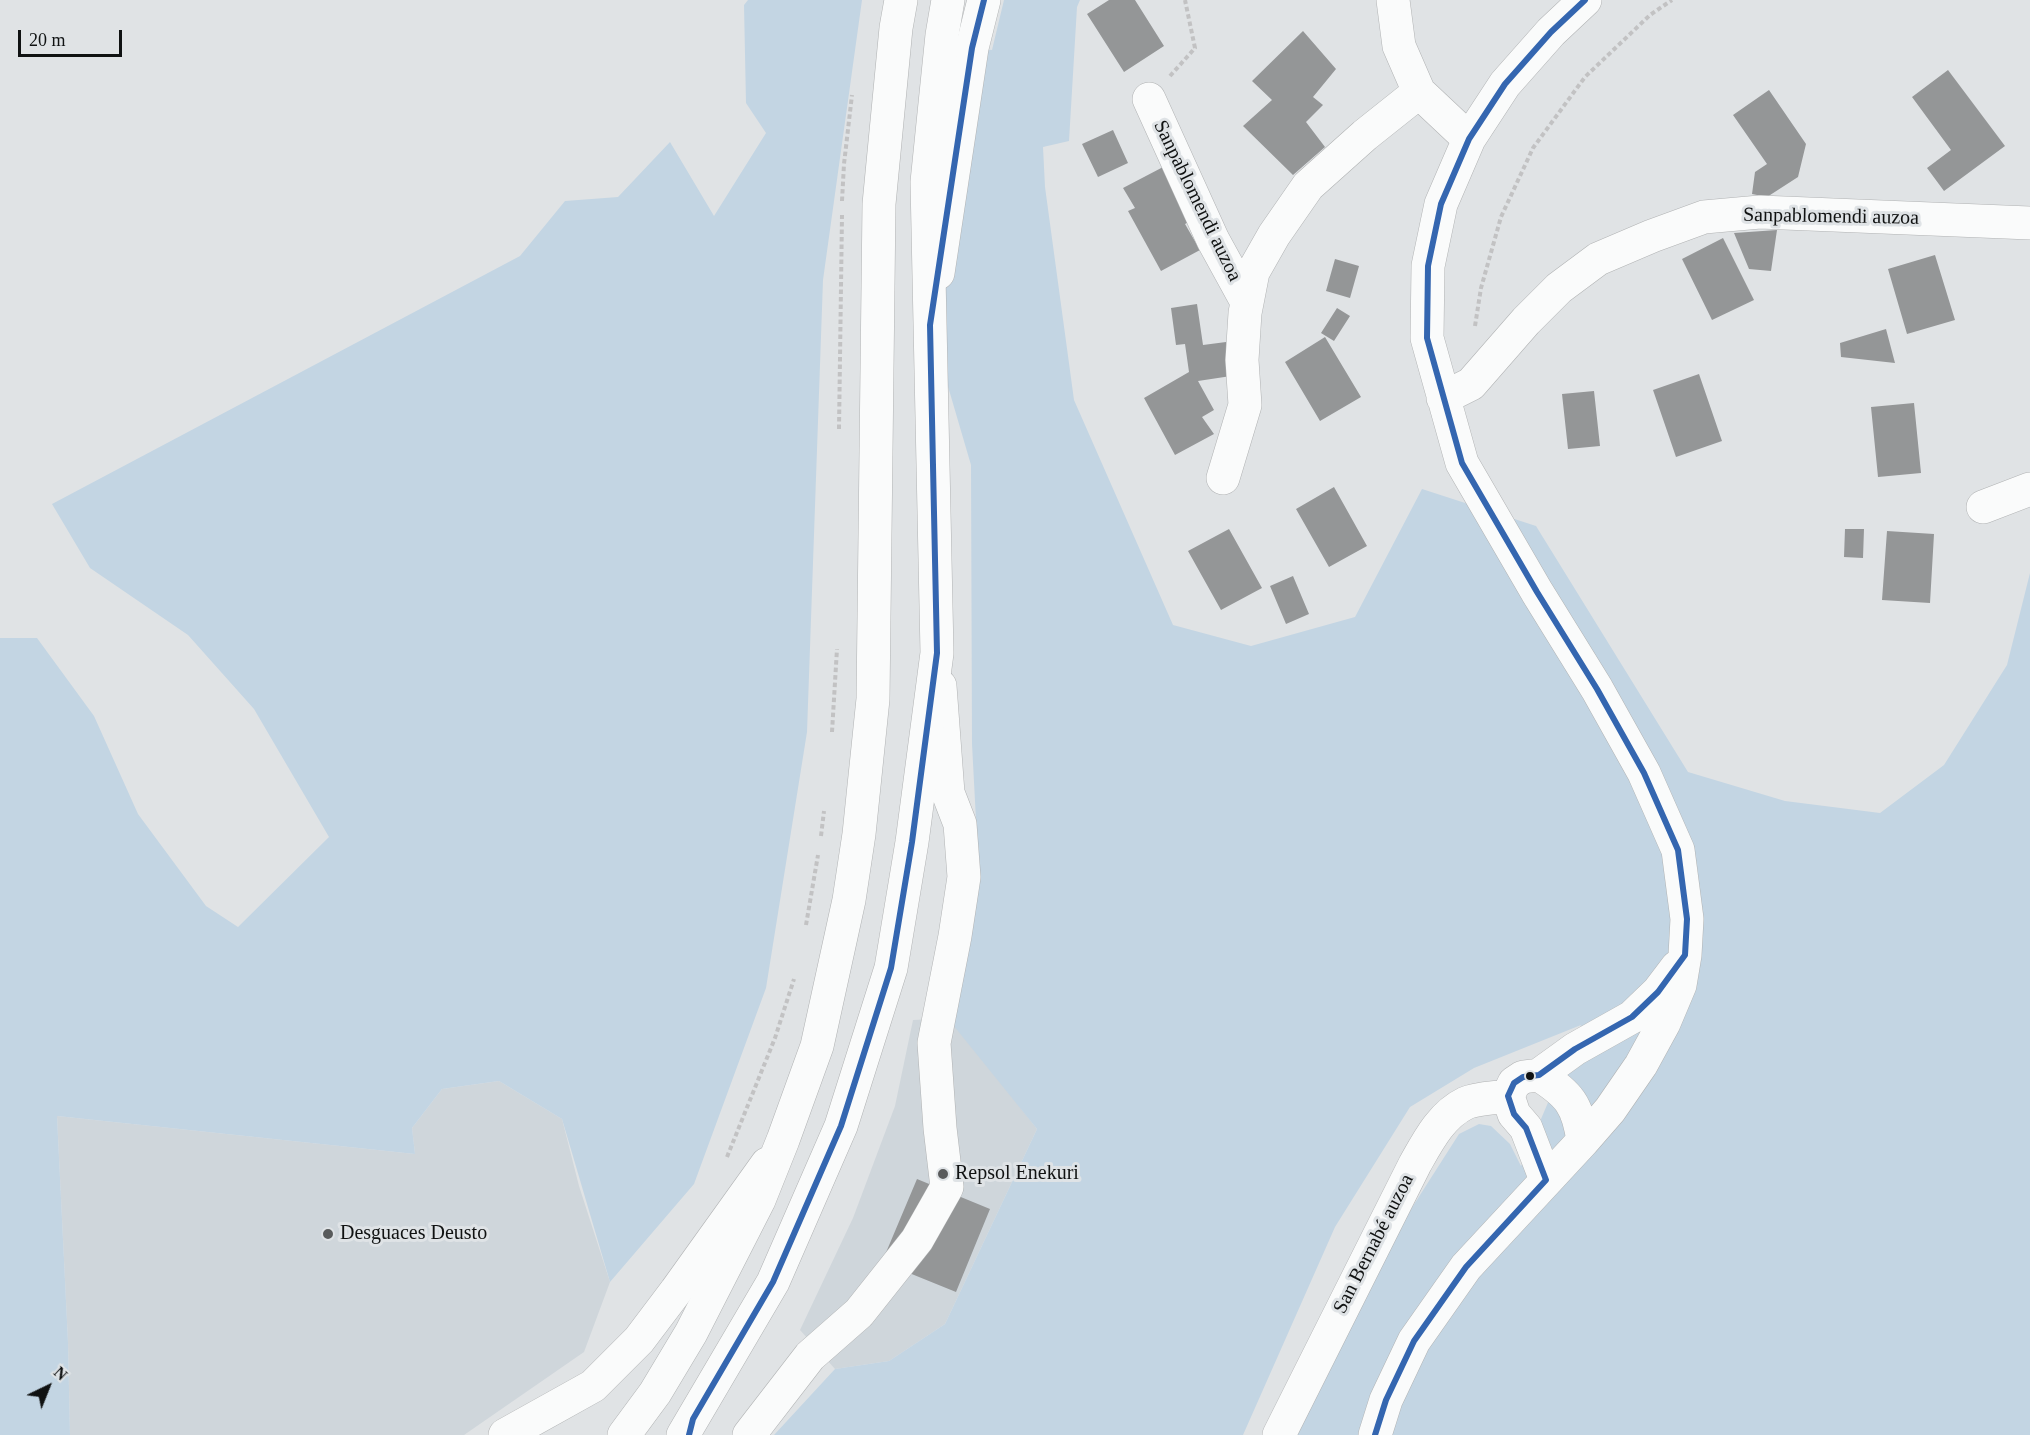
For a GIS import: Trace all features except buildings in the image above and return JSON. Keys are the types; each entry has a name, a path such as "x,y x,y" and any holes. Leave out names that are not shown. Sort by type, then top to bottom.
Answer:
{"main road":[{"path":"624,1435 655,1393 691,1333 759,1200 817,1046 849,900 873,699 879,204 896,28 901,0"},
{"path":"749,1435 810,1356 859,1313 917,1240 947,1187 939,1128 934,1043 964,877 960,824 948,793 937,653 927,182 942,35 948,0"},
{"path":"930,325 972,48 984,0"},
{"path":"1393,0 1399,46 1419,92 1469,139"},
{"path":"1375,1435 1386,1400 1414,1341 1466,1267 1610,1110 1641,1065 1664,1023 1680,985 1685,956 1687,919 1678,850 1638,762 1462,464 1427,338 1428,266 1441,204 1469,139 1505,84 1551,32 1585,0"},
{"name":"Sanpablomendi auzoa","path":"1223,478 1245,405 1242,360 1247,302 1253,272 1274,235 1308,186 1365,135 1419,92"},
{"name":"Sanpablomendi auzoa","path":"1149,99 1213,240 1247,302"},
{"name":"Sanpablomendi auzoa","path":"1443,398 1471,384 1526,321 1559,288 1598,260 1652,236 1704,217 1760,212 2030,223"},
{"path":"1983,507 2030,489"},
{"path":"688,1430 773,1282 841,1125 891,968 912,842 937,653"},
{"path":"1546,1180 1526,1128 1514,1114 1508,1096 1514,1083 1523,1077 1539,1075 1575,1049 1632,1017 1658,992 1685,956"},
{"path":"1539,1075 1557,1087 1572,1103 1580,1121 1583,1141"},
{"name":"San Bernabé auzoa","path":"1279,1435 1414,1164 1436,1128 1467,1102 1508,1096"},
{"path":"1526,1128 1554,1141 1583,1141"},
{"path":"505,1435 593,1386 639,1340 783,1140"}],"path":[{"path":"1149,99 1195,48 1185,0"},
{"path":"1475,327 1481,288 1501,217 1533,148 1585,77 1650,15 1672,0"},
{"path":"839,432 840,266 844,164 853,88"},
{"path":"832,743 837,637"},
{"path":"804,934 824,810"},
{"path":"723,1166 757,1084 795,977"}],"shaded area":[{"path":"748,0 862,0 823,280 807,732 766,988 694,1184 610,1282 562,1119 499,1081 442,1089 412,1128 415,1154 57,1116 70,1435 0,1435 0,638 37,638 94,716 138,814 206,906 238,927 329,837 254,709 188,635 90,568 52,504 520,256 565,201 618,197 670,142 714,216 766,133 746,103 744,5"},
{"path":"1004,0 1080,0 1077,7 1069,141 1043,147 1045,187 1074,400 1173,625 1251,646 1355,617 1422,489 1536,526 1688,772 1785,801 1880,813 1944,765 2007,665 2030,573 2030,1435 1292,1435 1344,1314 1459,1134 1479,1124 1491,1126 1510,1144 1521,1166 1581,1025 1474,1068 1410,1107 1335,1227 1243,1435 774,1435 835,1369 889,1361 945,1324 1037,1129 941,1010 979,877 972,744 971,465 930,325 972,48 992,50"},
{"name":"Repsol Enekuri","path":"952,1018 1037,1129 945,1324 889,1361 835,1369 800,1330 853,1218 895,1106 913,1020"},
{"name":"Desguaces Deusto","path":"499,1081 562,1119 579,1186 610,1282 584,1352 464,1435 70,1435 57,1116 415,1154 412,1128 442,1089"}],"transit line":[{"path":"689,1435 693,1419 773,1282 841,1126 891,968 912,842 937,653 930,325 972,48 984,0"},
{"path":"1375,1435 1386,1400 1414,1341 1466,1267 1546,1180 1526,1128 1514,1114 1508,1096 1514,1083 1523,1077 1539,1075 1575,1049 1632,1017 1658,992 1685,955 1687,919 1678,850 1644,773 1597,689 1462,463 1427,338 1428,266 1441,204 1469,139 1505,84 1551,32 1585,0"}],"place":[{"name":"Repsol Enekuri","path":"943,1174"},
{"name":"Desguaces Deusto","path":"328,1234"}]}
